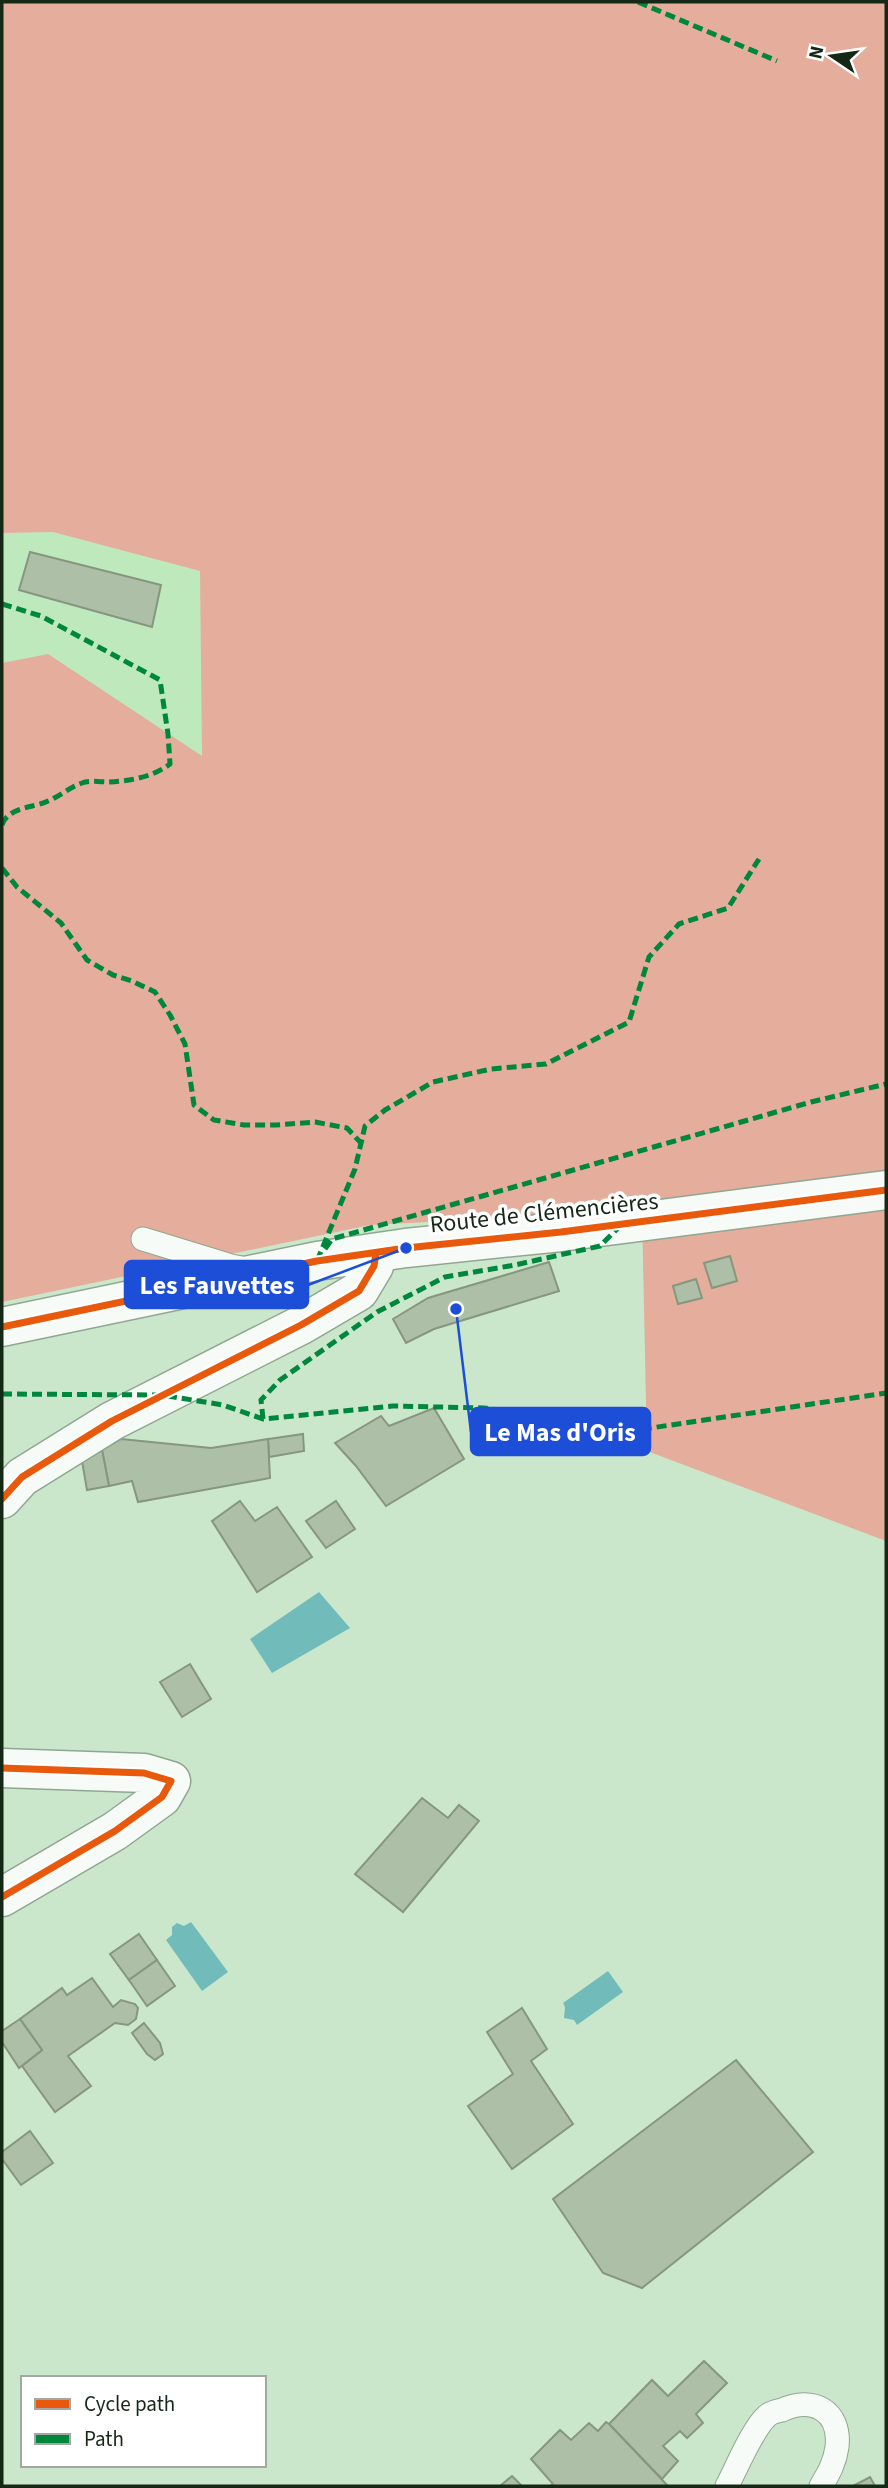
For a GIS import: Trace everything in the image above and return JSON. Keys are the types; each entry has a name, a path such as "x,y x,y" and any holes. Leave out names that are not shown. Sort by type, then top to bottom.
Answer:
{"street":[{"name":"Route de Clémencières","path":"2,1327 317,1261 886,1190"},
{"path":"2,1499 22,1477 112,1421 301,1325 359,1291 374,1266 376,1254"},
{"path":"2,1768 144,1773 171,1781 162,1797 115,1831 2,1897"}],"lane":[{"path":"143,1238 231,1266 264,1272"},
{"path":"727,2486 767,2416 796,2403 814,2404 828,2413 835,2428 835,2456 821,2486"}],"shaded area":[{"path":"2,2 886,2 886,1541 647,1451 642,1211 370,1225 2,1302 2,663 48,654 202,756 200,571 53,532 2,533"},
{"path":"53,532 200,571 202,757 48,654 2,663 2,533"}],"water":[{"path":"319,1592 350,1628 272,1673 250,1639"},
{"path":"191,1922 228,1972 202,1991 166,1940 172,1935 172,1927 177,1923 184,1926"},
{"path":"608,1971 623,1992 577,2025 574,2020 564,2018 563,2003"}],"building":[{"path":"30,552 161,585 152,627 19,590"},
{"path":"730,1256 737,1281 712,1288 704,1263"},
{"path":"549,1262 559,1291 434,1329 406,1343 393,1319 428,1298"},
{"path":"696,1279 702,1298 678,1304 673,1286"},
{"path":"434,1408 464,1459 386,1506 335,1443 381,1416 389,1426"},
{"path":"303,1434 304,1451 269,1457 268,1439"},
{"path":"121,1439 211,1448 268,1439 270,1478 138,1502 132,1481 109,1486 102,1450"},
{"path":"102,1450 109,1486 87,1490 82,1461"},
{"path":"240,1501 255,1521 277,1507 312,1557 257,1592 212,1521"},
{"path":"336,1501 355,1529 326,1548 306,1521"},
{"path":"190,1664 211,1699 182,1717 160,1682"},
{"path":"422,1798 448,1818 459,1805 479,1821 403,1912 355,1874"},
{"path":"139,1934 157,1960 129,1980 110,1954"},
{"path":"157,1960 175,1986 147,2006 129,1980"},
{"path":"92,1978 113,2007 121,2000 135,2004 138,2008 136,2019 128,2025 115,2023 68,2056 91,2086 55,2112 22,2066 42,2050 20,2019 62,1988 67,1995"},
{"path":"522,2008 547,2049 531,2061 573,2124 512,2169 468,2106 513,2074 487,2032"},
{"path":"20,2019 42,2050 19,2068 2,2042 2,2031"},
{"path":"144,2023 160,2043 163,2054 155,2060 147,2054 132,2033"},
{"path":"736,2060 813,2152 642,2288 603,2273 553,2199"},
{"path":"30,2131 53,2163 21,2185 2,2159 2,2152"},
{"path":"704,2361 727,2383 696,2414 703,2423 687,2438 680,2431 663,2446 678,2461 662,2479 609,2424 652,2380 668,2396"},
{"path":"606,2422 668,2486 550,2486 553,2484 531,2459 560,2430 571,2440 589,2423 598,2431"},
{"path":"512,2476 522,2486 500,2486"},
{"path":"870,2477 875,2486 853,2486"}],"marked path":[{"path":"638,2 777,61"},
{"path":"2,604 41,616 160,680 170,764 149,775 133,779 82,783 48,801 15,811 2,825"},
{"path":"317,1261 355,1169 365,1126 385,1110 433,1082 491,1069 546,1064 629,1022 649,957 679,924 728,908 759,859"},
{"path":"2,868 17,887 61,923 87,960 113,975 155,992 185,1044 194,1105 214,1120 244,1125 315,1122 347,1128 361,1143"},
{"path":"325,1249 332,1239 811,1102 886,1084"},
{"path":"263,1419 261,1400 280,1380 377,1312 445,1277 600,1246 620,1226"},
{"path":"2,1394 162,1395 223,1405 263,1419 393,1406 484,1408 644,1429 886,1393"}],"cycle path":[{"path":"2,1327 317,1261 886,1190"},
{"path":"2,1499 22,1477 112,1421 301,1325 359,1291 374,1266 376,1253"},
{"path":"2,1768 144,1773 171,1781 162,1797 115,1831 2,1897"}],"place":[{"name":"Les Fauvettes","path":"406,1248"},
{"name":"Le Mas d'Oris","path":"456,1309"}]}
